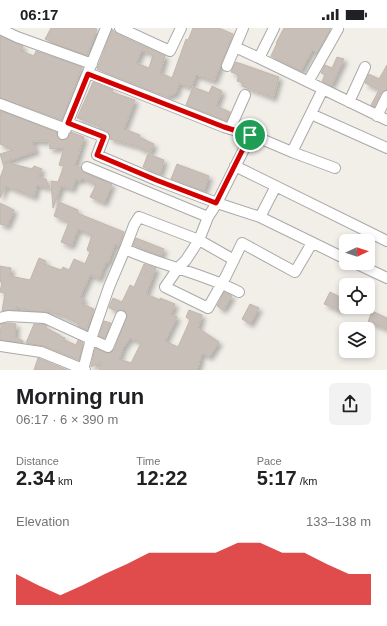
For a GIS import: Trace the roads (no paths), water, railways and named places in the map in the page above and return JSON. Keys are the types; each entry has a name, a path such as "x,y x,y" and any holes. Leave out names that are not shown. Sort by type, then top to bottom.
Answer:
{"street":[{"path":"66,129 106,28"},
{"path":"120,28 170,51 181,28"},
{"path":"227,66 241,28"},
{"path":"260,58 274,28"},
{"path":"0,29 19,33 90,69 230,129 250,135 335,168"},
{"path":"308,82 338,29"},
{"path":"235,47 387,120"},
{"path":"349,102 365,67"},
{"path":"292,152 324,89"},
{"path":"230,129 246,95"},
{"path":"377,116 387,96"},
{"path":"0,104 66,129 104,137 97,155 216,203 260,217 339,256"},
{"path":"311,114 387,148"},
{"path":"250,135 208,217 199,240 165,287 208,308 242,243 295,272 312,243"},
{"path":"235,166 387,241"},
{"path":"87,167 208,217"},
{"path":"260,217 276,186"},
{"path":"0,346 41,352 83,370 91,339 109,287 134,225 139,217 199,240 234,260"},
{"path":"125,250 146,259 222,283 239,292"},
{"path":"370,270 387,278"},
{"path":"0,318 8,316 45,318 108,347 121,316"}]}
